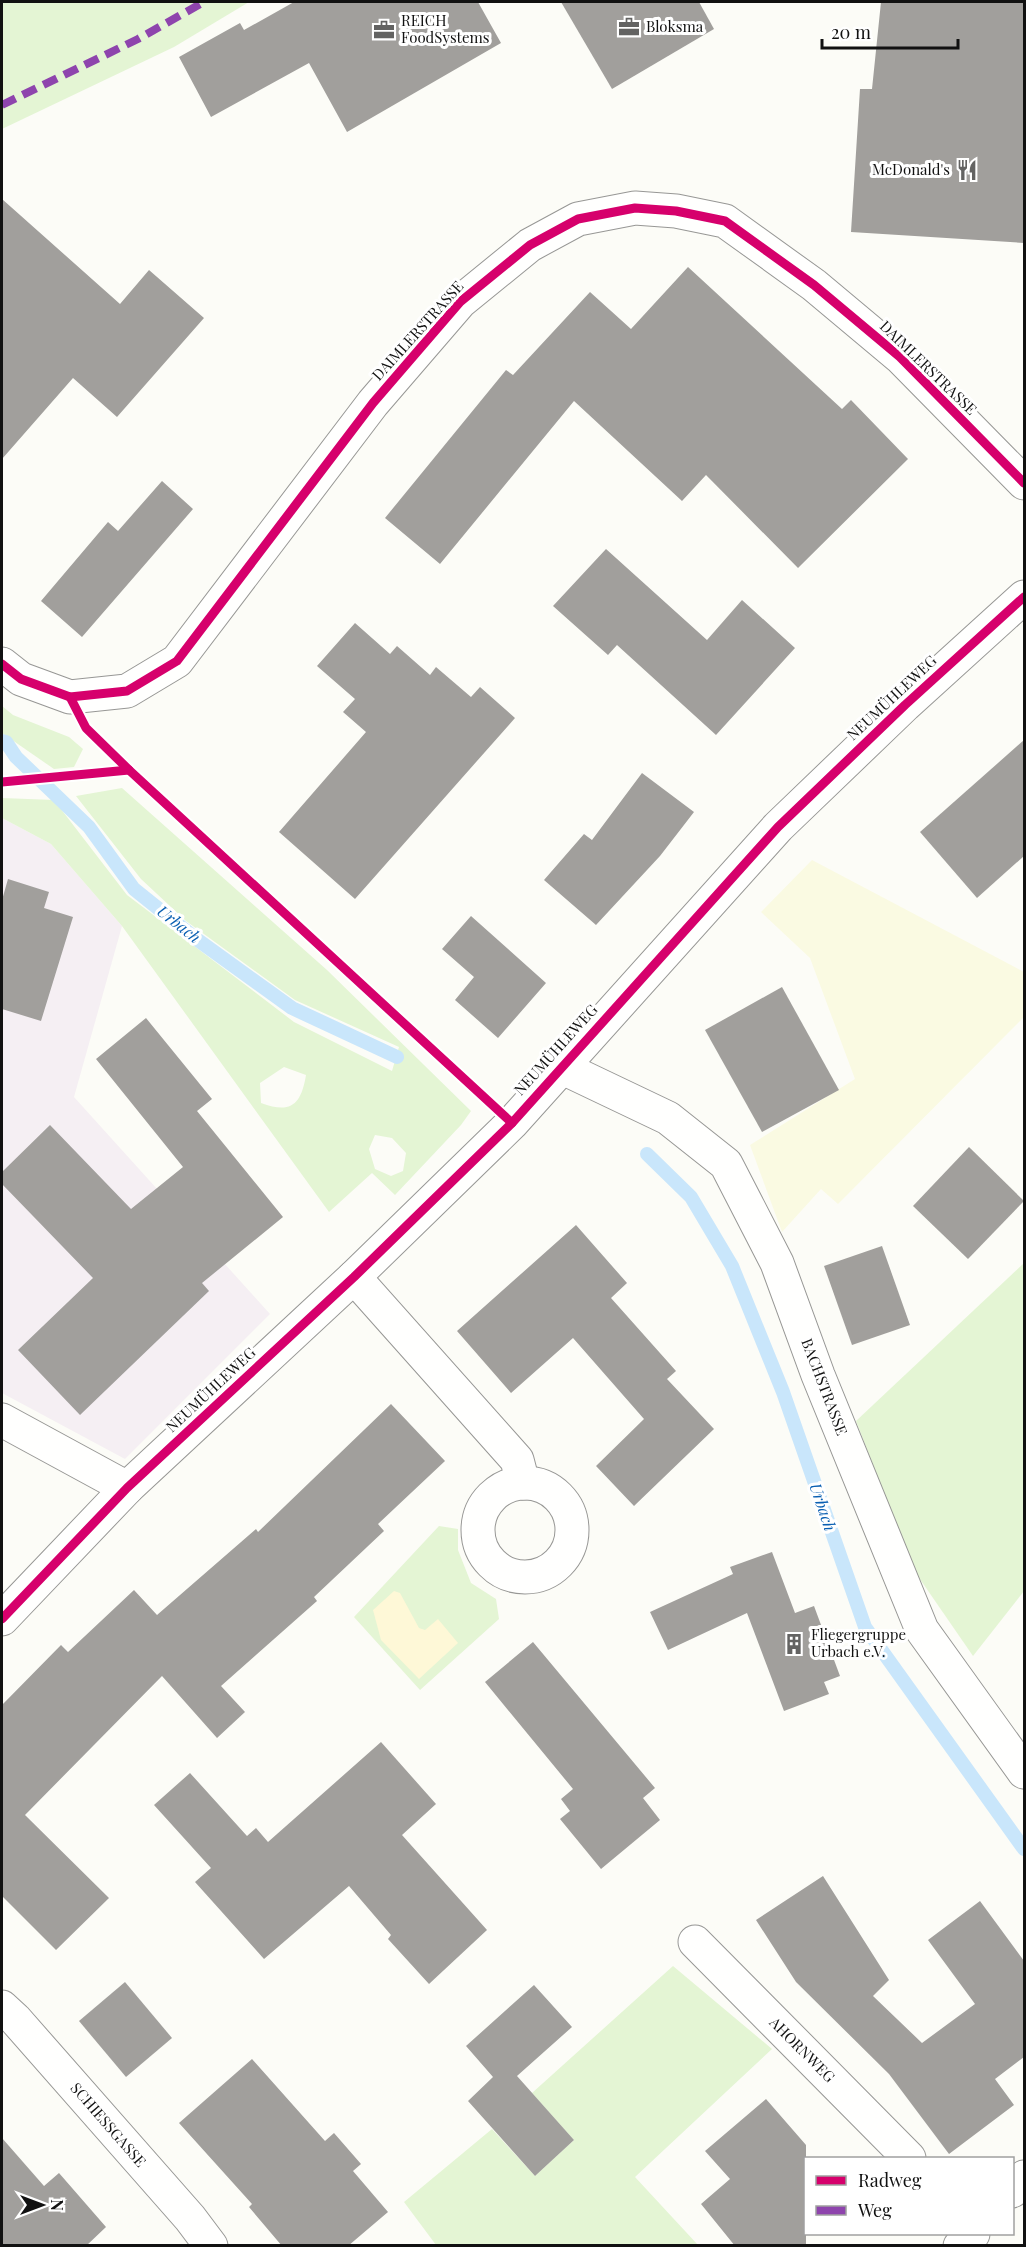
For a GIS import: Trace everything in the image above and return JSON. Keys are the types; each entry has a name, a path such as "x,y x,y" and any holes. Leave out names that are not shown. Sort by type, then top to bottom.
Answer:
{"street":[{"name":"DAIMLERSTRASSE","path":"2,664 21,679 70,697 127,691 177,661 373,404 460,302 530,245 578,219 635,208 676,211 725,221 814,285 900,357 1024,483"},
{"name":"NEUMÜHLEWEG","path":"2,1619 127,1488 354,1277 512,1123 778,827 905,705 1024,597"},
{"name":"BACHSTRASSE","path":"561,1067 668,1118 726,1164 777,1263 818,1375 922,1630 1024,1772"},
{"path":"354,1277 517,1460 523,1483"},
{"path":"2,1420 127,1488"},
{"name":"AHORNWEG","path":"695,1942 908,2157"},
{"name":"SCHIESSGASSE","path":"2,2007 183,2210 211,2246"},
{"path":"960,2246 972,2235"}],"shaded area":[{"path":"2,818 51,844 122,926 74,1097 270,1314 125,1459 2,1393"}],"green space":[{"path":"2,2 249,2 174,47 2,129"},
{"path":"2,706 13,715 69,737 83,749 74,767 54,769 2,733"},
{"path":"122,788 327,970 471,1111 461,1125 395,1195 372,1173 329,1212 122,926 51,844 2,818 2,798 54,800 127,895 294,1022 392,1071 399,1047 295,1000 186,921 141,879 76,796","holes":["284,1067 306,1075 301,1094 293,1104 287,1107 261,1103 260,1083","375,1135 392,1138 406,1153 403,1171 391,1176 375,1169 369,1149"]},
{"path":"812,860 1024,972 1024,1017 838,1204 821,1189 782,1232 750,1145 855,1079 810,958 761,912"},
{"path":"1024,1263 1024,1591 973,1656 913,1569 856,1421"},
{"path":"439,1526 458,1529 458,1550 471,1583 496,1599 499,1619 420,1690 354,1617"},
{"path":"673,1966 772,2049 635,2177 698,2245 436,2245 404,2202 492,2129 535,2176 574,2140 532,2093"}],"sand":[{"path":"394,1591 400,1593 419,1628 425,1630 438,1619 458,1643 419,1679 381,1640 373,1610"}],"building":[{"path":"294,2 478,2 501,43 347,132 309,63 211,117 179,57 240,23 244,30"},
{"path":"561,2 699,2 714,29 612,89"},
{"path":"881,2 1024,2 1024,243 851,232 860,89 872,89"},
{"path":"2,199 120,304 149,270 204,318 117,417 73,378 2,459"},
{"path":"688,267 842,409 851,400 908,459 798,568 706,475 682,501 574,401 440,564 385,518 506,370 513,375 590,292 631,329"},
{"path":"162,481 193,509 82,637 41,601 108,522 118,531"},
{"path":"606,549 707,640 742,600 795,648 716,735 617,645 608,655 553,606"},
{"path":"355,623 390,654 397,646 430,675 436,667 471,697 480,687 515,718 355,899 279,832 366,732 343,712 355,699 317,666"},
{"path":"1024,740 1024,856 977,898 920,832"},
{"path":"642,773 694,812 660,856 596,925 544,880 584,834 592,840"},
{"path":"8,879 49,892 44,908 73,917 41,1021 2,1009 2,900"},
{"path":"471,916 546,983 498,1038 455,1000 474,977 442,949"},
{"path":"782,987 839,1090 762,1132 705,1030"},
{"path":"146,1018 212,1099 197,1111 283,1217 202,1283 209,1291 80,1415 18,1350 93,1278 2,1184 2,1172 50,1125 131,1209 183,1167 96,1059"},
{"path":"969,1147 1024,1201 968,1259 913,1206"},
{"path":"576,1225 627,1283 611,1298 676,1371 667,1379 714,1429 634,1506 596,1466 644,1419 573,1338 511,1393 457,1331"},
{"path":"882,1246 910,1325 852,1345 824,1266"},
{"path":"391,1404 445,1461 378,1524 384,1531 314,1597 317,1601 221,1686 245,1712 217,1738 162,1676 25,1815 109,1898 56,1950 2,1896 2,1705 61,1645 68,1652 134,1590 157,1615 256,1529 258,1532"},
{"name":"Fliegergruppe Urbach e.V.","path":"772,1552 795,1613 814,1606 840,1676 824,1682 829,1694 784,1711 747,1613 668,1650 650,1612 733,1574 730,1567"},
{"path":"533,1642 655,1788 643,1798 660,1820 601,1869 560,1819 570,1811 561,1799 573,1789 485,1682"},
{"path":"381,1742 436,1804 402,1835 487,1930 429,1984 388,1939 391,1935 349,1886 264,1959 195,1882 211,1868 154,1805 190,1773 247,1836 256,1828 268,1842"},
{"path":"823,1876 889,1980 873,1996 922,2043 975,2004 928,1940 980,1901 1024,1961 1024,2057 995,2079 1014,2105 949,2154 889,2074 796,1982 756,1920"},
{"path":"125,1982 172,2038 126,2077 79,2021"},
{"path":"534,1985 572,2027 517,2076 574,2140 535,2176 468,2101 493,2077 466,2046"},
{"path":"252,2059 325,2141 334,2133 361,2164 353,2171 388,2212 348,2246 282,2246 249,2207 252,2204 179,2123"},
{"path":"766,2099 806,2145 804,2235 806,2235 806,2246 735,2246 701,2204 730,2179 705,2151"},
{"path":"2,2138 44,2186 59,2173 106,2227 86,2246 2,2246"}],"waterway":[{"name":"Urbach","path":"2,741 6,742 16,757 89,827 134,889 195,938 292,1008 397,1057"},
{"name":"Urbach","path":"647,1154 691,1197 732,1266 783,1392 865,1627 1024,1849"}],"marked path":[{"path":"2,105 138,39 204,2"}],"cycle path":[{"path":"2,664 21,679 70,697 127,691 177,661 373,403 460,302 530,245 578,219 635,208 676,211 725,221 814,285 900,357 1024,483"},
{"path":"2,1619 127,1488 354,1277 512,1123 778,827 905,705 1024,597"},
{"path":"70,697 86,728 129,770 512,1123"},
{"path":"2,782 129,770"}],"place":[{"name":"Bloksma","path":"629,27"},
{"name":"REICH FoodSystems","path":"384,30"},
{"name":"McDonald's","path":"967,170"},
{"name":"Fliegergruppe Urbach e.V.","path":"794,1644"}]}
